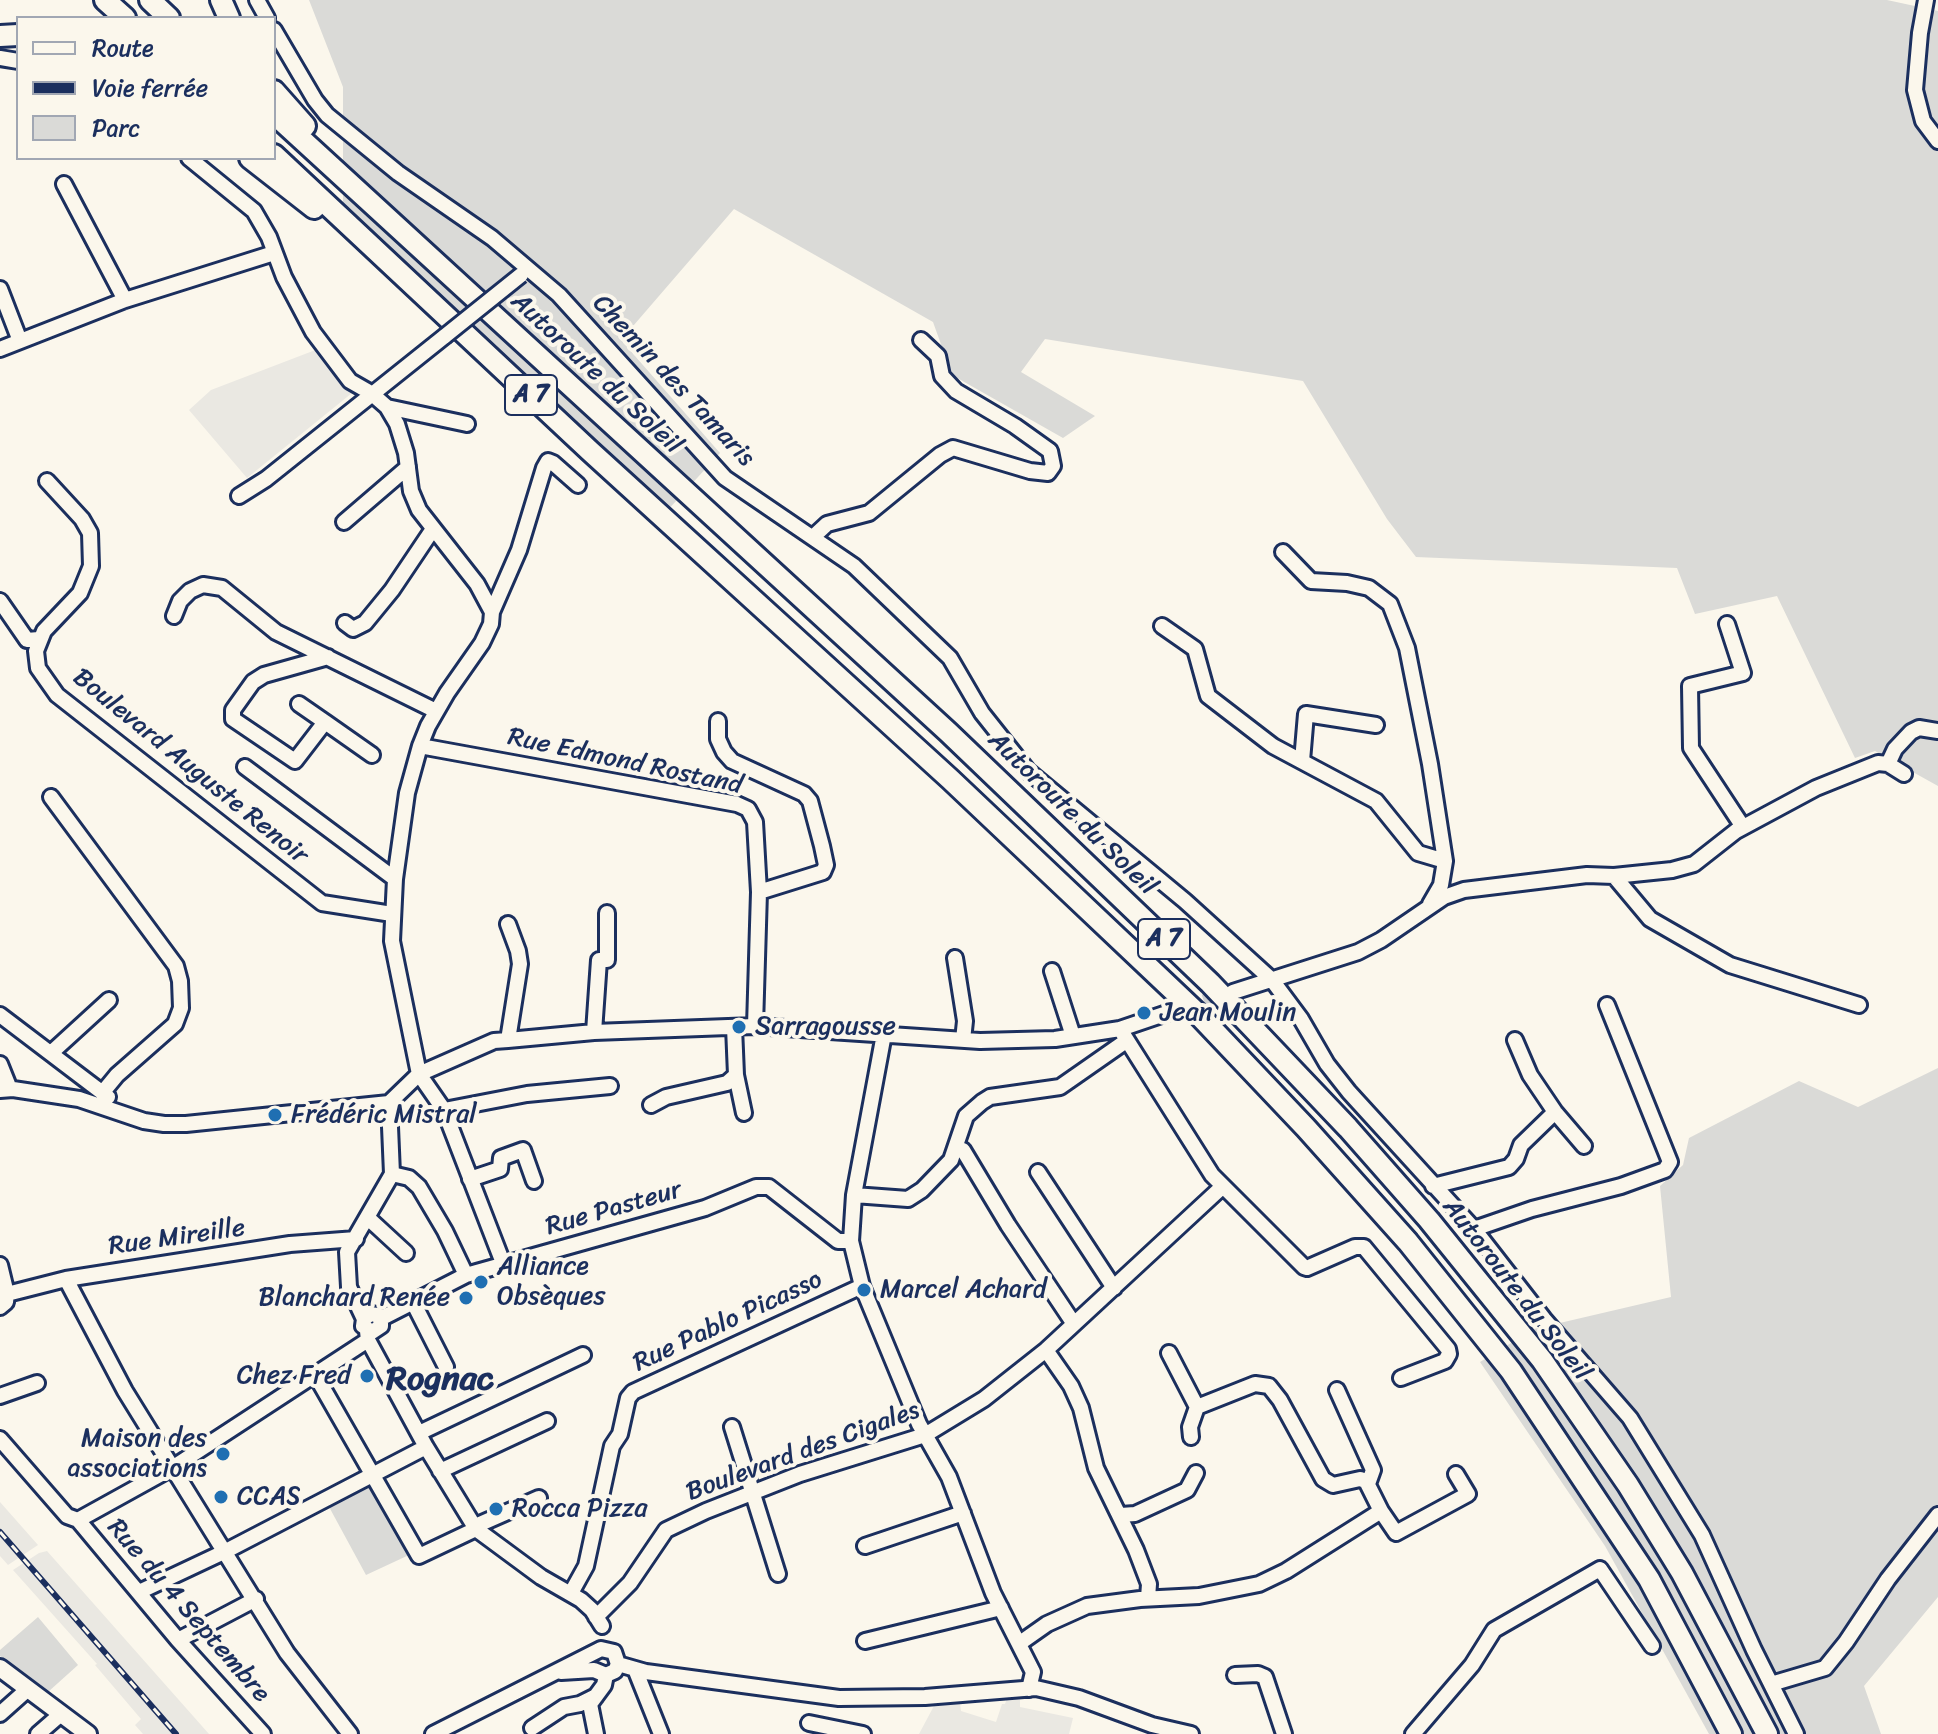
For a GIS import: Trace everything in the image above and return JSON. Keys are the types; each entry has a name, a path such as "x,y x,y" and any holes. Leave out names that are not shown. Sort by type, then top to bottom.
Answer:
{"highway":[{"path":"105,0 123,16"},
{"path":"150,0 167,16"},
{"path":"276,93 430,255"},
{"name":"Autoroute du Soleil","path":"276,116 960,742 1210,983 1348,1128 1448,1243 1542,1360 1628,1485 1682,1573 1767,1734"},
{"name":"Autoroute du Soleil","path":"276,157 590,451 950,779 1196,1012 1306,1128 1408,1242 1511,1371 1649,1579 1731,1734"},
{"path":"253,160 406,278"}],"main road":[{"path":"0,1668 88,1734"}],"street":[{"path":"1926,0 1915,90 1923,121 1938,141"},
{"name":"Chemin des Tamaris","path":"276,33 327,115 398,173 492,238 525,272 559,295 725,478 854,566 950,658 982,713 1028,771 1185,901 1272,980 1349,1092 1474,1229 1544,1319 1630,1418 1702,1535 1796,1734"},
{"path":"191,160 254,211 269,237 296,304 321,344 350,381 387,407 397,424 411,491 419,510 477,584 492,612"},
{"path":"64,184 125,300"},
{"path":"0,349 125,300 274,253"},
{"path":"239,496 266,479 525,272"},
{"path":"0,289 20,341"},
{"path":"813,537 827,524 869,513 940,455 953,448 1030,471 1048,473 1053,466 1050,451 956,391 942,376 938,356 921,340"},
{"path":"387,407 467,424"},
{"path":"503,1263 444,1110 419,1074 392,941 395,879 407,793 420,746 436,711 482,643 491,624 492,612 519,550 548,461 578,485"},
{"path":"344,522 408,467"},
{"path":"0,601 27,640 39,639 80,593 91,566 90,533 82,519 47,481"},
{"path":"345,623 353,629 365,623 392,590 433,529"},
{"path":"1283,552 1311,581 1369,588 1390,604 1407,648 1445,861 1441,885 1427,909"},
{"path":"174,616 180,601 190,591 203,585 222,588 276,632 436,711"},
{"path":"1727,624 1743,673 1690,686 1691,748 1743,827"},
{"path":"1162,626 1195,649 1208,696 1273,746 1376,801 1418,853 1445,861"},
{"name":"Boulevard Auguste Renoir","path":"39,639 36,651 38,668 57,695 322,903 392,914"},
{"path":"325,722 295,761 240,725 233,719 233,710 253,682 264,675 328,657"},
{"path":"299,704 372,755"},
{"path":"1302,761 1306,714 1376,725"},
{"path":"718,721 718,739 732,761 804,794 810,801 822,846 826,865 823,872 759,892"},
{"path":"1888,764 1895,749 1911,732 1919,728 1938,731"},
{"name":"Rue Edmond Rostand","path":"420,746 737,804 748,809 755,822 759,892 755,1026"},
{"path":"1233,992 1358,952 1444,897 1464,890 1587,875 1614,876 1672,870 1694,864 1743,827 1816,788 1878,763 1888,764 1904,774"},
{"path":"245,767 395,879"},
{"path":"51,797 176,966 180,981 181,1008 175,1024 117,1075 103,1092"},
{"path":"1614,876 1650,919 1730,965 1859,1005"},
{"path":"594,1032 599,960 607,960 607,913"},
{"path":"508,924 520,964 508,1040"},
{"path":"955,958 965,1021 963,1040"},
{"path":"1052,971 1073,1036"},
{"path":"51,1053 109,1000"},
{"path":"1474,1229 1532,1209 1621,1186 1665,1170 1670,1162 1607,1005"},
{"path":"854,1195 908,1199 922,1190 951,1160 966,1116 982,1102 990,1097 1060,1087 1123,1035 1176,1010"},
{"path":"0,1015 103,1092 121,1113"},
{"path":"0,1064 5,1090 79,1099 144,1121 175,1124 389,1103 419,1074 494,1041 594,1032 755,1026 963,1040 1123,1035"},
{"path":"734,1027 736,1075 744,1113"},
{"path":"884,1034 854,1195 851,1241 862,1286 925,1435 949,1477 1001,1608 1033,1672 1029,1689"},
{"path":"1123,1035 1222,1187 1241,1202 1304,1267 1355,1247 1364,1247 1449,1354 1438,1365 1401,1378"},
{"path":"1515,1040 1530,1075 1555,1112 1584,1146"},
{"path":"651,1105 666,1097 727,1083 736,1075"},
{"path":"444,1110 527,1094 610,1086"},
{"path":"389,1103 392,1174 347,1252 349,1287 366,1330 426,1447 476,1529 592,1610 608,1633 607,1654 615,1671 552,1673"},
{"path":"1433,1186 1509,1167 1521,1145 1555,1112"},
{"path":"470,1179 500,1169 501,1158 523,1150 534,1181"},
{"path":"963,1150 1074,1324"},
{"path":"1038,1172 1114,1288"},
{"path":"392,1174 409,1178 419,1187 466,1275"},
{"name":"Rue Pasteur","path":"366,1330 372,1332 379,1329 380,1319 466,1275 705,1208 756,1187 775,1190 838,1241 851,1241"},
{"name":"Boulevard des Cigales","path":"599,1621 630,1583 666,1530 751,1492 925,1435 984,1399 1046,1350 1222,1187"},
{"path":"368,1218 406,1253"},
{"name":"Rue Mireille","path":"4,1300 66,1279 290,1244 356,1239"},
{"path":"0,1265 4,1300"},
{"path":"66,1279 125,1391 172,1468 300,1673 350,1734"},
{"name":"Rue Pablo Picasso","path":"566,1590 586,1566 612,1446 620,1434 628,1398 633,1392 862,1286"},
{"path":"413,1302 446,1367"},
{"path":"78,1520 172,1468 316,1376 366,1330"},
{"path":"1046,1350 1071,1386 1081,1408 1096,1468 1121,1515 1149,1584 1148,1598"},
{"path":"1169,1353 1197,1407 1190,1427 1191,1437"},
{"path":"419,1433 583,1355"},
{"path":"316,1376 419,1556 539,1498"},
{"path":"0,1396 37,1383"},
{"path":"1197,1407 1255,1384 1269,1386 1280,1400 1323,1479 1333,1485 1360,1479 1368,1484 1396,1533 1468,1494 1456,1474"},
{"path":"1337,1390 1373,1470 1368,1484"},
{"path":"440,1471 547,1421"},
{"path":"732,1427 778,1574"},
{"name":"Rue du 4 Septembre","path":"0,1439 67,1516 78,1520 178,1640 263,1734"},
{"path":"139,1592 226,1551 426,1447"},
{"path":"1121,1515 1135,1514 1187,1490 1196,1473"},
{"path":"1020,1643 1047,1624 1087,1606 1148,1598 1199,1596 1259,1584 1286,1571 1381,1511"},
{"path":"865,1546 963,1513"},
{"path":"1771,1684 1825,1668 1938,1515"},
{"path":"1413,1734 1472,1665 1494,1630 1600,1569 1652,1646"},
{"path":"178,1640 256,1599"},
{"path":"865,1641 1001,1608"},
{"path":"433,1734 552,1673 607,1654"},
{"path":"596,1734 589,1709 604,1685 592,1659 607,1654 635,1669 839,1698 925,1697 1029,1689 1079,1698 1152,1725 1191,1734"},
{"path":"635,1669 661,1734"},
{"path":"1235,1675 1258,1674 1265,1677 1284,1734"},
{"path":"0,1714 28,1689"},
{"path":"532,1728 564,1707 596,1696"},
{"path":"38,1734 61,1714"},
{"path":"809,1723 863,1734"}],"shaded area":[{"path":"318,349 352,393 247,478 189,410 211,390"},
{"path":"0,1502 38,1545 8,1565 0,1556"},
{"path":"47,1551 209,1734 143,1734 135,1725 141,1719 97,1664 13,1570"},
{"path":"1007,1698 1020,1699 1020,1707 1073,1718 1069,1734 919,1734 935,1704 960,1702 961,1711 996,1722"}],"green space":[{"path":"309,0 1887,0 1938,11 1938,786 1875,751 1855,758 1777,596 1695,614 1677,568 1416,557 1387,519 1303,381 1045,339 1021,372 1095,416 1063,438 952,375 933,322 734,209 621,340 720,453 654,525 493,373 343,217 343,87"},
{"path":"1938,1068 1938,1597 1864,1686 1881,1734 1709,1734 1605,1546 1480,1362 1534,1329 1671,1297 1660,1186 1683,1165 1689,1138 1799,1081 1858,1107"},
{"path":"370,1483 409,1555 366,1575 328,1505"},
{"path":"38,1617 78,1665 48,1692 0,1656 0,1650"}],"tunnel":[{"path":"1184,1008 1229,993"}],"railway":[{"path":"0,1532 176,1734"}],"place":[{"name":"Jean Moulin","path":"1144,1013"},
{"name":"Sarragousse","path":"739,1027"},
{"name":"Frédéric Mistral","path":"275,1115"},
{"name":"Alliance Obsèques","path":"481,1282"},
{"name":"Marcel Achard","path":"864,1290"},
{"name":"Blanchard Renée","path":"466,1298"},
{"name":"Chez Fred","path":"367,1376"},
{"name":"Maison des associations","path":"223,1454"},
{"name":"CCAS","path":"221,1497"},
{"name":"Rocca Pizza","path":"496,1509"}],"district":[{"name":"Rognac","path":"440,1380"}]}
